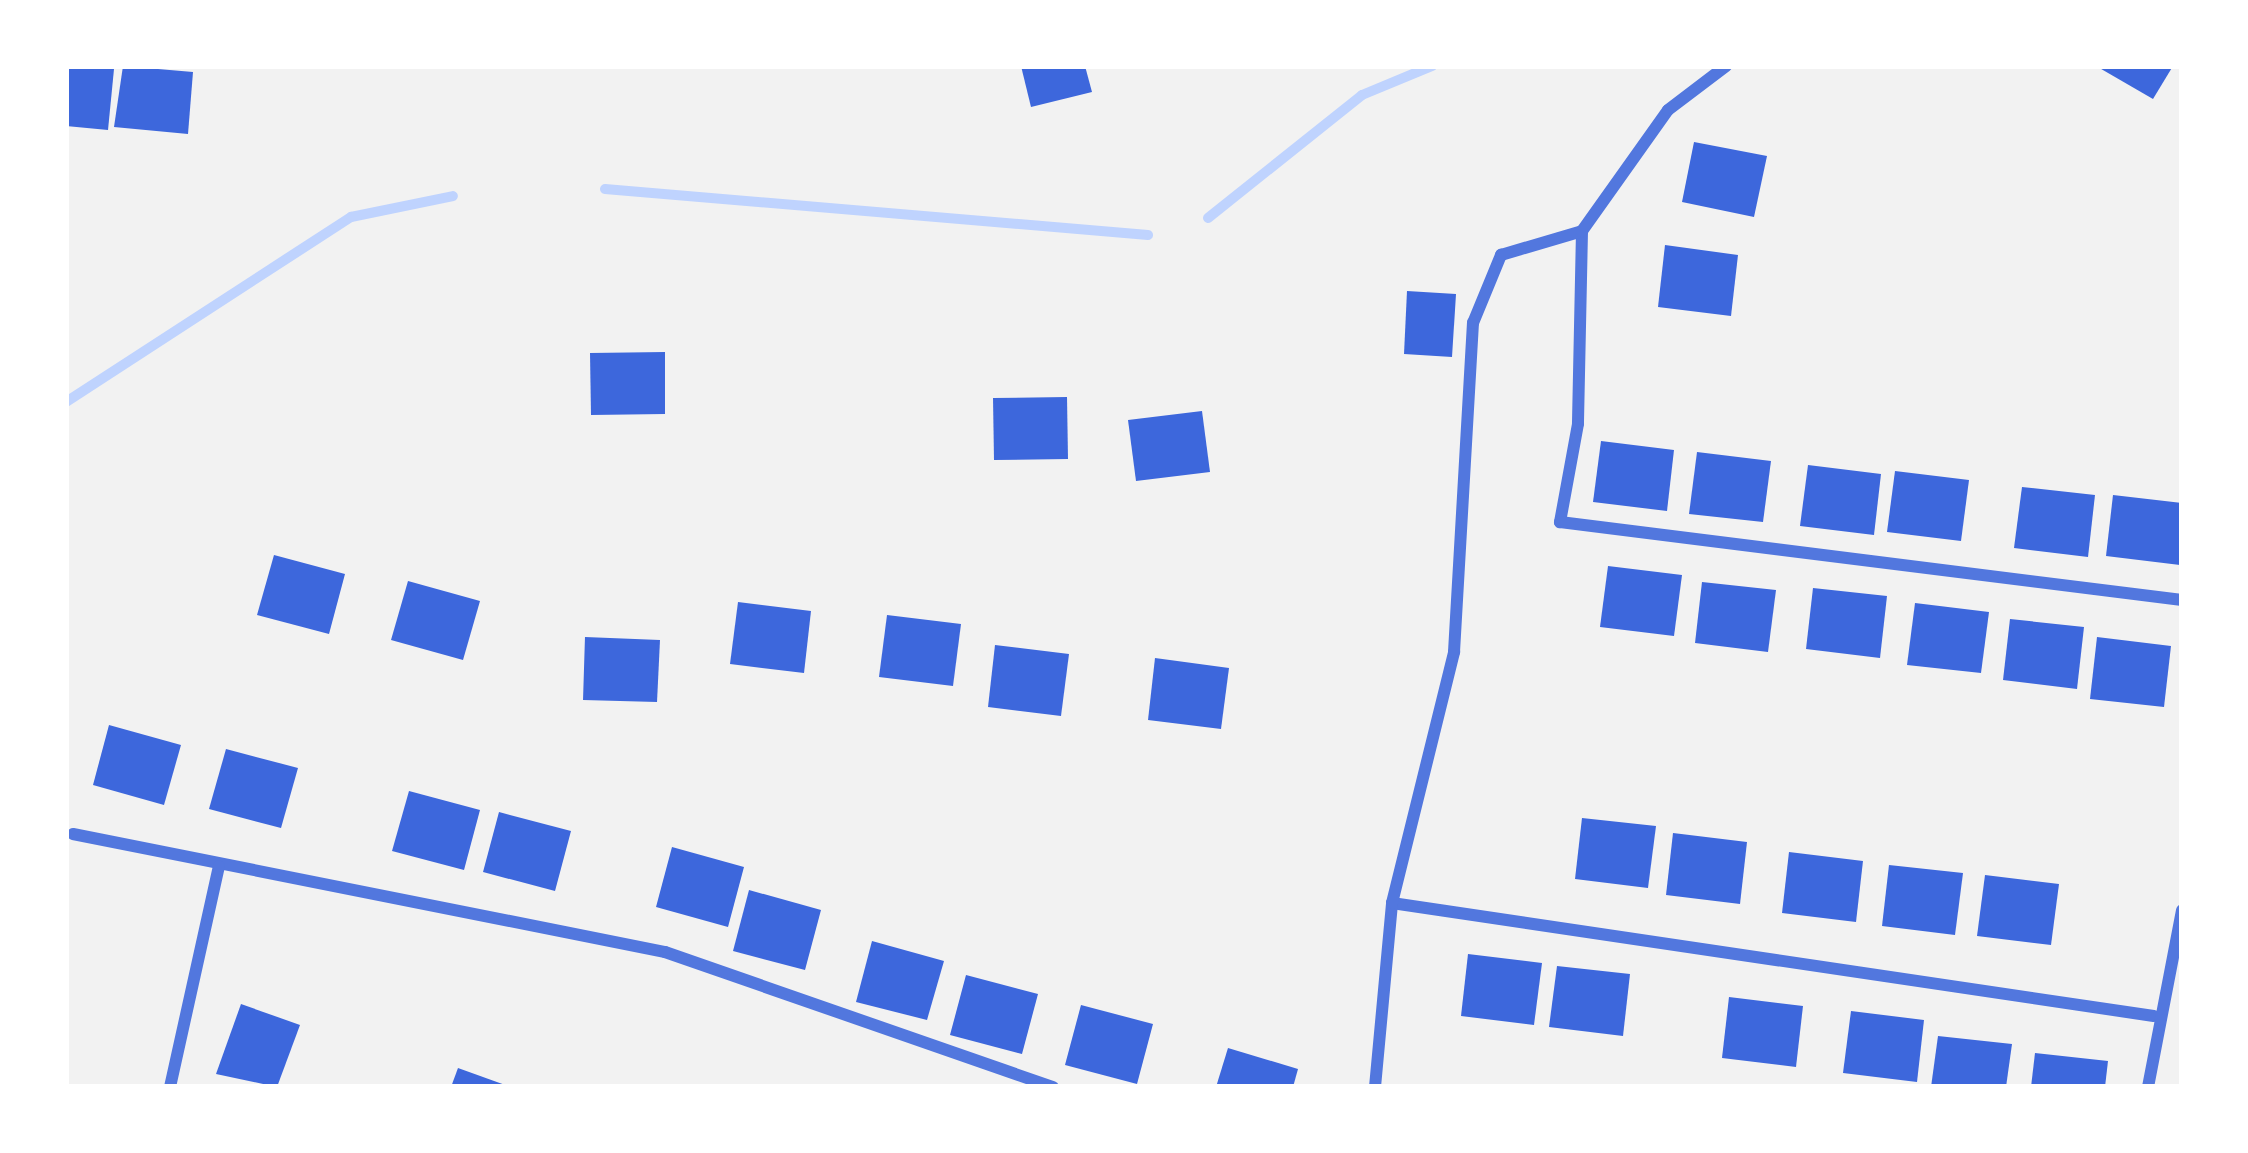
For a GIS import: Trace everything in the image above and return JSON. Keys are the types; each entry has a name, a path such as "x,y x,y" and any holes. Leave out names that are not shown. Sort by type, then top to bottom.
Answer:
{"street":[{"path":"1375,1087 1392,903 1454,652 1473,323 1501,255 1582,231 1668,110 1726,66"},
{"path":"1582,231 1590,251 1578,424 1559,522 2182,600"},
{"path":"74,834 665,952 1053,1087"},
{"path":"170,1087 219,866"},
{"path":"1392,903 2154,1016"},
{"path":"2148,1087 2154,1016 2182,910"}],"building":[{"path":"66,66 114,69 108,130 66,126"},
{"path":"123,66 193,72 188,134 114,127"},
{"path":"1021,66 1085,66 1092,92 1031,107"},
{"path":"2096,66 2173,66 2153,99"},
{"path":"1694,142 1767,156 1754,217 1682,202"},
{"path":"1665,245 1738,255 1731,316 1658,307"},
{"path":"1407,291 1456,294 1452,357 1404,354"},
{"path":"665,352 665,414 591,415 590,353"},
{"path":"1067,397 1068,459 994,460 993,398"},
{"path":"1202,411 1210,472 1136,481 1128,420"},
{"path":"1601,441 1674,450 1667,511 1593,502"},
{"path":"1697,452 1771,461 1763,522 1689,514"},
{"path":"1808,465 1881,474 1874,535 1800,526"},
{"path":"1895,471 1969,480 1961,541 1887,532"},
{"path":"2022,487 2095,495 2088,557 2014,548"},
{"path":"2113,495 2182,503 2180,565 2106,556"},
{"path":"274,555 345,574 329,634 257,615"},
{"path":"1608,566 1682,575 1674,636 1600,627"},
{"path":"408,581 480,601 463,660 391,640"},
{"path":"1702,582 1776,590 1768,652 1695,643"},
{"path":"1813,588 1887,596 1880,658 1806,649"},
{"path":"738,602 811,611 804,673 730,664"},
{"path":"1915,603 1989,612 1981,673 1907,665"},
{"path":"887,615 961,624 953,686 879,677"},
{"path":"2010,619 2084,627 2077,689 2003,680"},
{"path":"585,637 660,640 657,702 583,700"},
{"path":"2097,637 2171,646 2164,707 2090,699"},
{"path":"995,645 1069,654 1061,716 988,707"},
{"path":"1155,658 1229,668 1221,729 1148,720"},
{"path":"109,725 181,745 164,805 93,785"},
{"path":"226,749 298,768 281,828 209,809"},
{"path":"409,791 480,810 464,870 392,851"},
{"path":"499,812 571,831 555,891 483,872"},
{"path":"1582,818 1656,826 1648,888 1575,879"},
{"path":"1673,833 1747,842 1740,904 1666,895"},
{"path":"672,847 744,867 728,927 656,907"},
{"path":"1789,852 1863,861 1856,922 1782,913"},
{"path":"1889,865 1963,873 1955,935 1882,926"},
{"path":"1985,875 2059,884 2051,945 1977,936"},
{"path":"749,890 821,910 805,970 733,951"},
{"path":"872,941 944,961 927,1020 856,1002"},
{"path":"1468,954 1542,963 1534,1025 1461,1016"},
{"path":"1557,966 1630,974 1623,1036 1549,1027"},
{"path":"966,975 1038,994 1022,1054 950,1035"},
{"path":"1729,997 1803,1006 1796,1067 1722,1058"},
{"path":"241,1004 300,1025 277,1087 216,1074"},
{"path":"1081,1005 1153,1024 1137,1084 1065,1065"},
{"path":"1851,1011 1924,1020 1917,1082 1843,1073"},
{"path":"1938,1036 2012,1044 2006,1087 1931,1087"},
{"path":"1228,1048 1298,1069 1293,1087 1216,1087"},
{"path":"2035,1053 2108,1061 2105,1087 2031,1087"},
{"path":"458,1068 508,1086 508,1087 451,1087"}],"waterway":[{"path":"1208,218 1362,95 1432,66"},
{"path":"605,189 1148,235"},
{"path":"66,402 351,217 453,196"}]}
